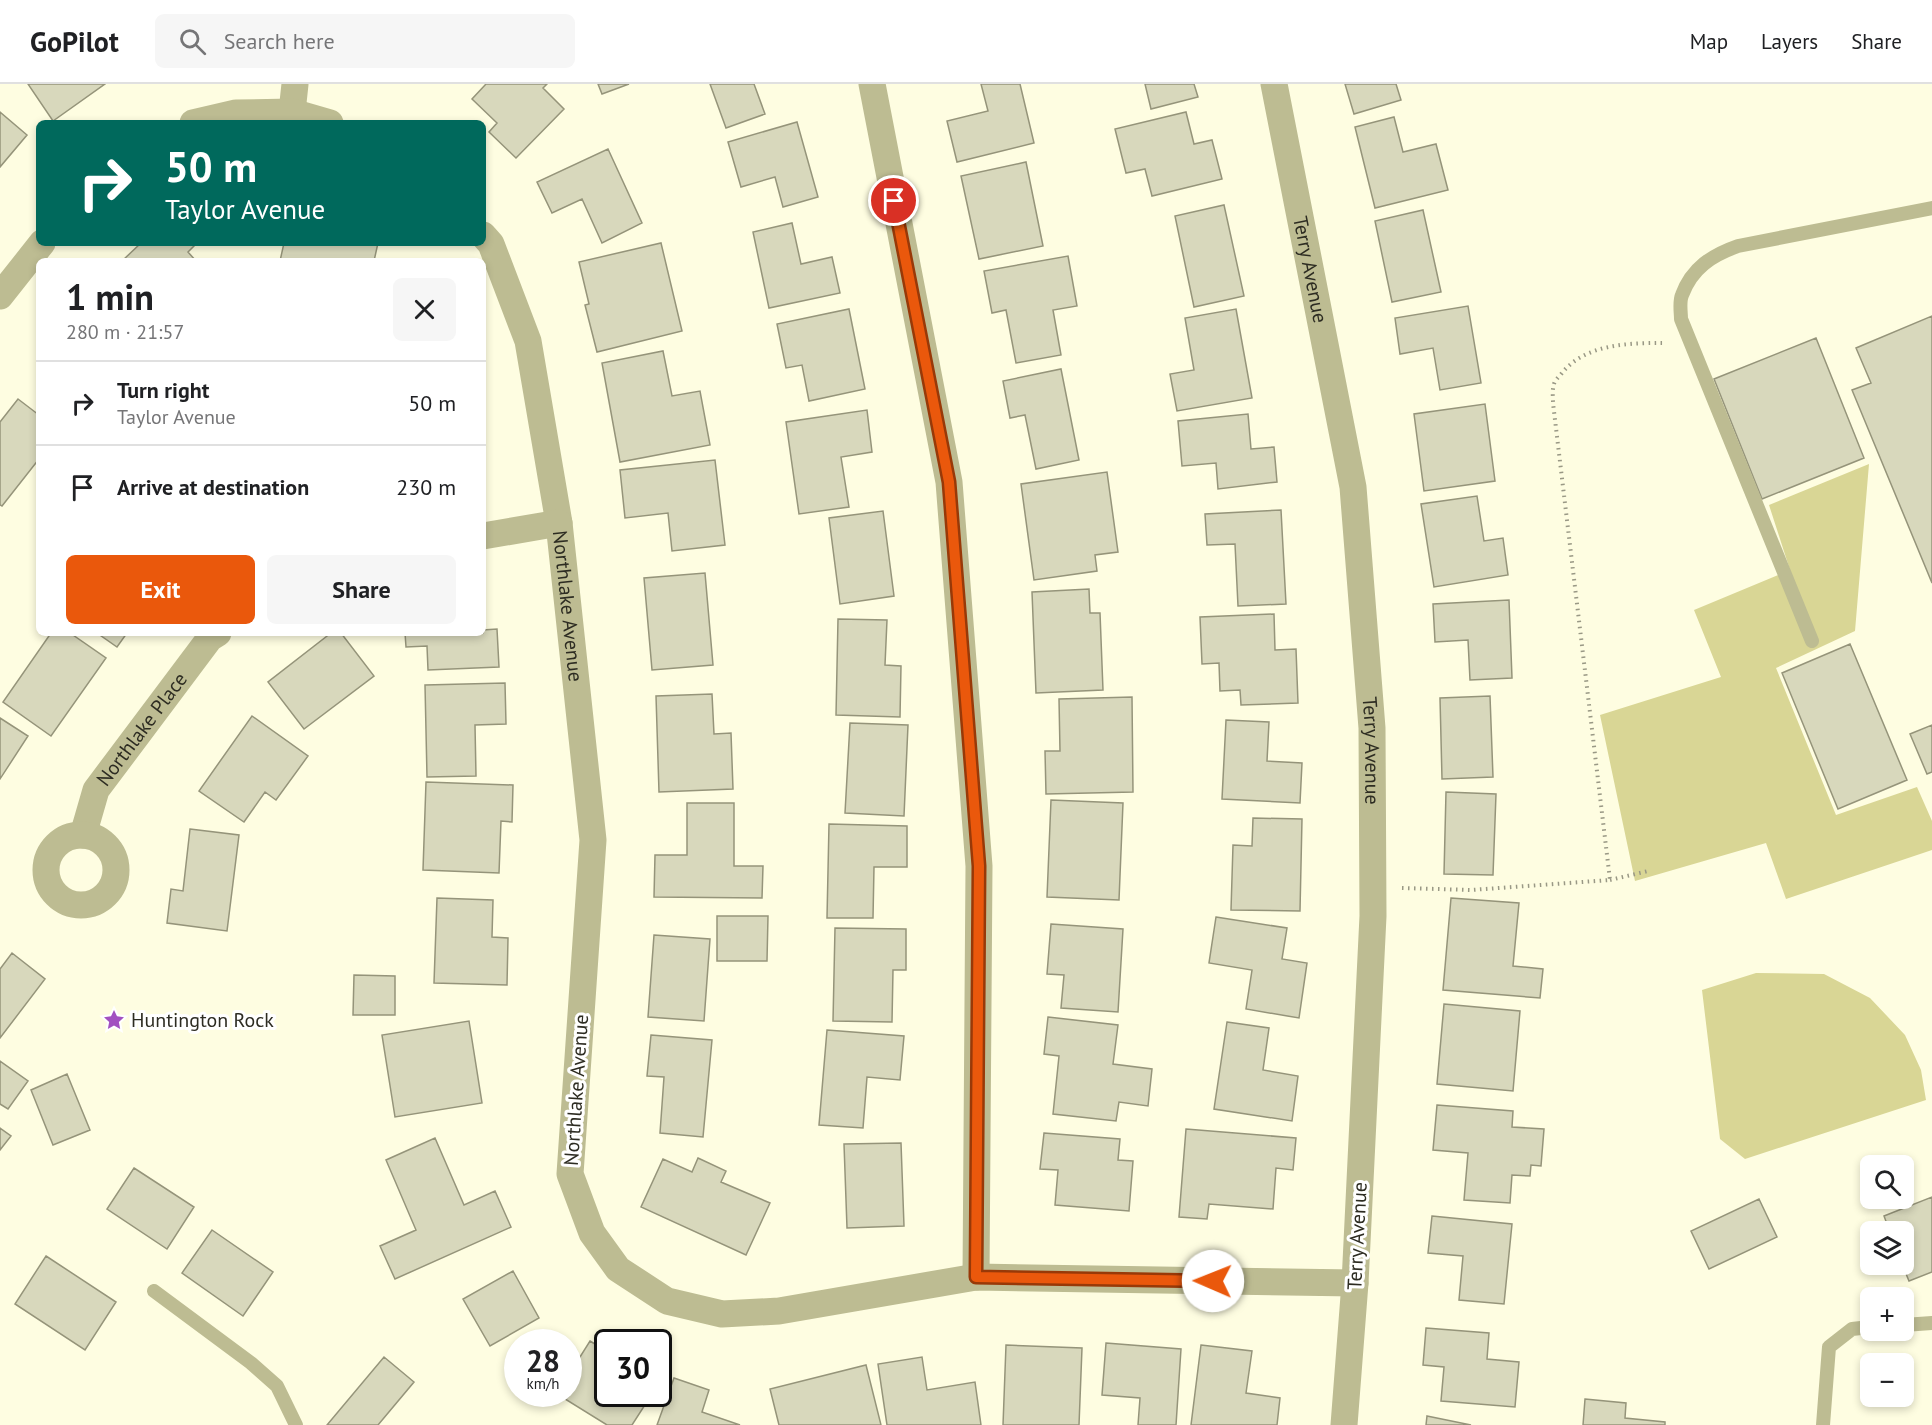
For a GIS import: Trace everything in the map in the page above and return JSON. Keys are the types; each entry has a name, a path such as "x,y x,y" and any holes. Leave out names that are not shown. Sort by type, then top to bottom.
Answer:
{"street":[{"path":"292,112 295,84"},
{"path":"872,84 949,482 979,866 976,1277"},
{"name":"Terry Avenue","path":"1274,84 1353,487 1372,728 1373,916 1355,1283 1344,1425"},
{"path":"206,120 236,113 292,112 320,120"},
{"name":"Northlake Avenue","path":"486,238 491,244 528,341 559,523 593,840 570,1174 592,1233 618,1269 667,1301 722,1314 779,1311 976,1277 1355,1283"},
{"path":"0,296 40,246"},
{"path":"486,535 559,523"},
{"name":"Northlake Place","path":"83,835 96,790 213,636"}],"lane":[{"path":"1812,641 1681,319 1681,297 1695,272 1716,253 1738,246 1932,208"},
{"path":"154,1291 251,1363 277,1386 296,1425"},
{"path":"1914,1324 1932,1323"},
{"path":"1823,1425 1829,1347 1852,1329 1860,1328"}],"path":[{"path":"1610,880 1553,403 1554,383 1567,367 1584,356 1609,347 1635,343 1667,343 1693,348"},
{"path":"1373,887 1472,890 1610,880 1648,871"}],"shaded area":[{"path":"1869,464 1855,631 1776,668 1836,815 1917,787 1932,821 1932,850 1786,899 1766,843 1635,881 1600,715 1721,677 1694,610 1790,570 1769,505"},
{"path":"1756,973 1824,974 1870,998 1905,1035 1921,1070 1926,1100 1745,1159 1720,1139 1702,990"}],"building":[{"path":"28,84 105,84 54,120"},
{"path":"486,84 547,84 543,88 564,109 516,158 489,132 497,123 472,99"},
{"path":"598,84 629,84 602,94"},
{"path":"710,84 754,84 765,114 726,128"},
{"path":"981,84 1020,84 1034,143 957,162 947,121 988,111"},
{"path":"1145,84 1194,84 1198,97 1151,109"},
{"path":"1345,84 1396,84 1401,100 1354,114"},
{"path":"0,112 27,135 0,167"},
{"path":"1186,112 1194,144 1212,140 1222,179 1152,196 1145,169 1126,173 1115,129"},
{"path":"1394,117 1403,152 1436,144 1448,190 1375,208 1355,127"},
{"path":"797,122 818,197 783,207 775,177 741,187 728,142"},
{"path":"608,149 642,223 602,243 582,199 552,213 537,182"},
{"path":"1026,162 1043,246 979,259 961,176"},
{"path":"1224,205 1244,296 1194,307 1175,216"},
{"path":"1423,210 1441,292 1392,302 1375,221"},
{"path":"792,223 801,264 832,257 840,293 769,308 753,232"},
{"path":"661,243 682,331 597,352 585,305 589,304 579,262"},
{"path":"138,246 194,246 188,252 193,258 125,258"},
{"path":"283,246 377,246 375,258 281,258"},
{"path":"1068,256 1077,306 1053,310 1061,355 1016,363 1006,310 992,313 984,271"},
{"path":"1468,306 1481,383 1440,390 1433,348 1400,354 1395,318"},
{"path":"849,309 865,389 809,401 802,365 786,368 777,324"},
{"path":"1236,309 1252,398 1177,411 1170,374 1194,370 1185,318"},
{"path":"1932,316 1932,583 1852,390 1871,383 1856,348"},
{"path":"1816,338 1864,458 1762,499 1714,379"},
{"path":"663,351 672,396 700,391 710,445 620,462 602,363"},
{"path":"1061,369 1079,460 1036,469 1025,415 1010,418 1003,381"},
{"path":"18,399 36,413 36,463 2,506 0,505 0,422"},
{"path":"1485,404 1495,481 1424,491 1414,414"},
{"path":"867,410 872,452 841,457 849,507 799,514 786,422"},
{"path":"1248,414 1251,449 1274,447 1277,482 1218,489 1216,463 1182,466 1178,421"},
{"path":"715,460 725,545 672,551 668,513 625,518 620,470"},
{"path":"1107,472 1118,552 1095,555 1097,571 1034,580 1021,484"},
{"path":"1477,496 1484,541 1503,538 1508,575 1434,587 1421,504"},
{"path":"1281,510 1286,604 1238,606 1235,544 1207,545 1205,514"},
{"path":"883,511 894,596 840,604 829,518"},
{"path":"705,573 713,665 652,670 644,578"},
{"path":"1089,589 1090,613 1100,613 1103,690 1036,693 1032,592"},
{"path":"1509,600 1512,678 1470,680 1468,640 1435,642 1433,604"},
{"path":"1274,614 1275,650 1296,649 1298,703 1241,705 1240,690 1220,691 1219,663 1202,664 1200,617"},
{"path":"838,619 887,620 885,665 901,666 900,717 836,715"},
{"path":"497,629 499,667 428,670 427,646 406,647 405,636 486,636 486,630"},
{"path":"49,636 74,636 106,658 51,736 3,702"},
{"path":"101,636 125,636 117,647"},
{"path":"327,636 343,636 374,676 304,729 268,682"},
{"path":"1850,644 1907,780 1838,809 1782,673"},
{"path":"505,683 506,724 475,725 476,776 427,777 425,685"},
{"path":"712,694 714,734 731,733 733,789 659,792 656,696"},
{"path":"1490,696 1493,777 1442,779 1440,698"},
{"path":"1132,697 1133,792 1046,794 1045,751 1060,751 1059,699"},
{"path":"252,716 308,756 276,800 265,792 244,822 199,791"},
{"path":"0,718 28,736 0,779"},
{"path":"1226,720 1269,722 1267,761 1302,763 1300,803 1222,799"},
{"path":"850,723 908,725 904,816 845,813"},
{"path":"1932,725 1932,772 1927,774 1910,734"},
{"path":"426,782 513,785 512,822 501,821 499,873 423,870"},
{"path":"1446,792 1496,794 1493,875 1444,874"},
{"path":"1051,800 1123,803 1119,900 1047,897"},
{"path":"687,803 734,803 734,866 763,866 762,898 654,897 655,855 687,855"},
{"path":"1253,818 1302,819 1300,911 1231,910 1233,845 1252,846"},
{"path":"829,824 907,826 907,867 874,867 873,918 827,918"},
{"path":"190,829 239,835 227,931 167,923 171,889 183,891"},
{"path":"437,898 493,900 492,937 508,938 507,985 434,983"},
{"path":"1451,898 1519,903 1513,966 1543,969 1540,998 1443,990"},
{"path":"717,916 768,916 767,961 717,961"},
{"path":"1216,917 1287,928 1282,959 1307,963 1299,1018 1246,1009 1252,970 1209,963"},
{"path":"1051,924 1123,929 1118,1012 1061,1008 1064,975 1047,974"},
{"path":"835,928 906,929 906,970 893,970 892,1022 833,1021"},
{"path":"654,935 710,939 704,1021 648,1017"},
{"path":"12,953 45,979 0,1038 0,969"},
{"path":"354,975 395,976 395,1015 353,1015"},
{"path":"1444,1004 1520,1011 1513,1091 1437,1084"},
{"path":"1048,1017 1118,1025 1113,1064 1152,1069 1148,1106 1119,1102 1116,1121 1053,1114 1059,1056 1044,1054"},
{"path":"469,1021 482,1103 395,1117 382,1035"},
{"path":"1227,1022 1269,1028 1263,1070 1298,1076 1292,1121 1214,1109"},
{"path":"827,1030 904,1036 900,1080 867,1077 863,1128 819,1125"},
{"path":"651,1035 712,1040 703,1137 660,1133 664,1077 647,1076"},
{"path":"0,1061 28,1081 8,1109 0,1104"},
{"path":"67,1074 90,1130 53,1145 31,1090"},
{"path":"1437,1105 1513,1111 1512,1127 1544,1129 1541,1166 1531,1165 1530,1176 1512,1175 1510,1203 1464,1200 1468,1153 1433,1150"},
{"path":"0,1128 11,1136 0,1150"},
{"path":"1186,1129 1296,1138 1293,1170 1276,1168 1273,1209 1209,1204 1207,1219 1179,1217"},
{"path":"1044,1133 1120,1139 1118,1160 1133,1161 1129,1211 1055,1205 1058,1170 1040,1169"},
{"path":"435,1138 464,1205 495,1191 511,1227 395,1279 380,1246 416,1230 386,1160"},
{"path":"901,1143 904,1226 847,1228 844,1144"},
{"path":"698,1158 726,1171 721,1182 770,1203 746,1255 641,1207 663,1159 692,1172"},
{"path":"134,1168 194,1207 167,1249 107,1209"},
{"path":"1932,1197 1932,1272 1909,1281 1907,1275 1914,1275 1914,1221 1886,1221 1884,1216 1902,1209 1914,1209 1914,1204"},
{"path":"1759,1199 1777,1237 1709,1269 1691,1231"},
{"path":"1432,1216 1512,1224 1504,1304 1459,1300 1463,1256 1428,1253"},
{"path":"212,1230 273,1272 243,1316 182,1273"},
{"path":"46,1256 116,1302 85,1350 15,1304"},
{"path":"513,1271 539,1318 520,1329 504,1329 504,1338 490,1346 463,1299"},
{"path":"1426,1328 1489,1333 1487,1359 1519,1362 1515,1407 1441,1401 1444,1367 1423,1365"},
{"path":"590,1341 594,1343 594,1407 644,1407 632,1425 607,1425 578,1407 582,1407 582,1354"},
{"path":"1106,1343 1181,1349 1176,1425 1138,1425 1140,1398 1102,1395"},
{"path":"1006,1345 1082,1348 1079,1425 1003,1425"},
{"path":"1201,1345 1252,1351 1246,1393 1280,1398 1277,1425 1191,1425"},
{"path":"384,1357 414,1382 378,1425 327,1425"},
{"path":"922,1357 927,1390 975,1382 981,1425 887,1425 878,1364"},
{"path":"866,1365 881,1425 779,1425 770,1389"},
{"path":"674,1378 709,1390 702,1412 740,1425 657,1425 664,1407 672,1407"},
{"path":"1585,1399 1626,1403 1625,1418 1665,1422 1665,1425 1583,1425"},
{"path":"1427,1416 1471,1425 1426,1425"}],"place":[{"name":"Huntington Rock","path":"114,1020"}],"route":[{"path":"894,201 949,482 979,866 976,1277 1213,1281"}]}
